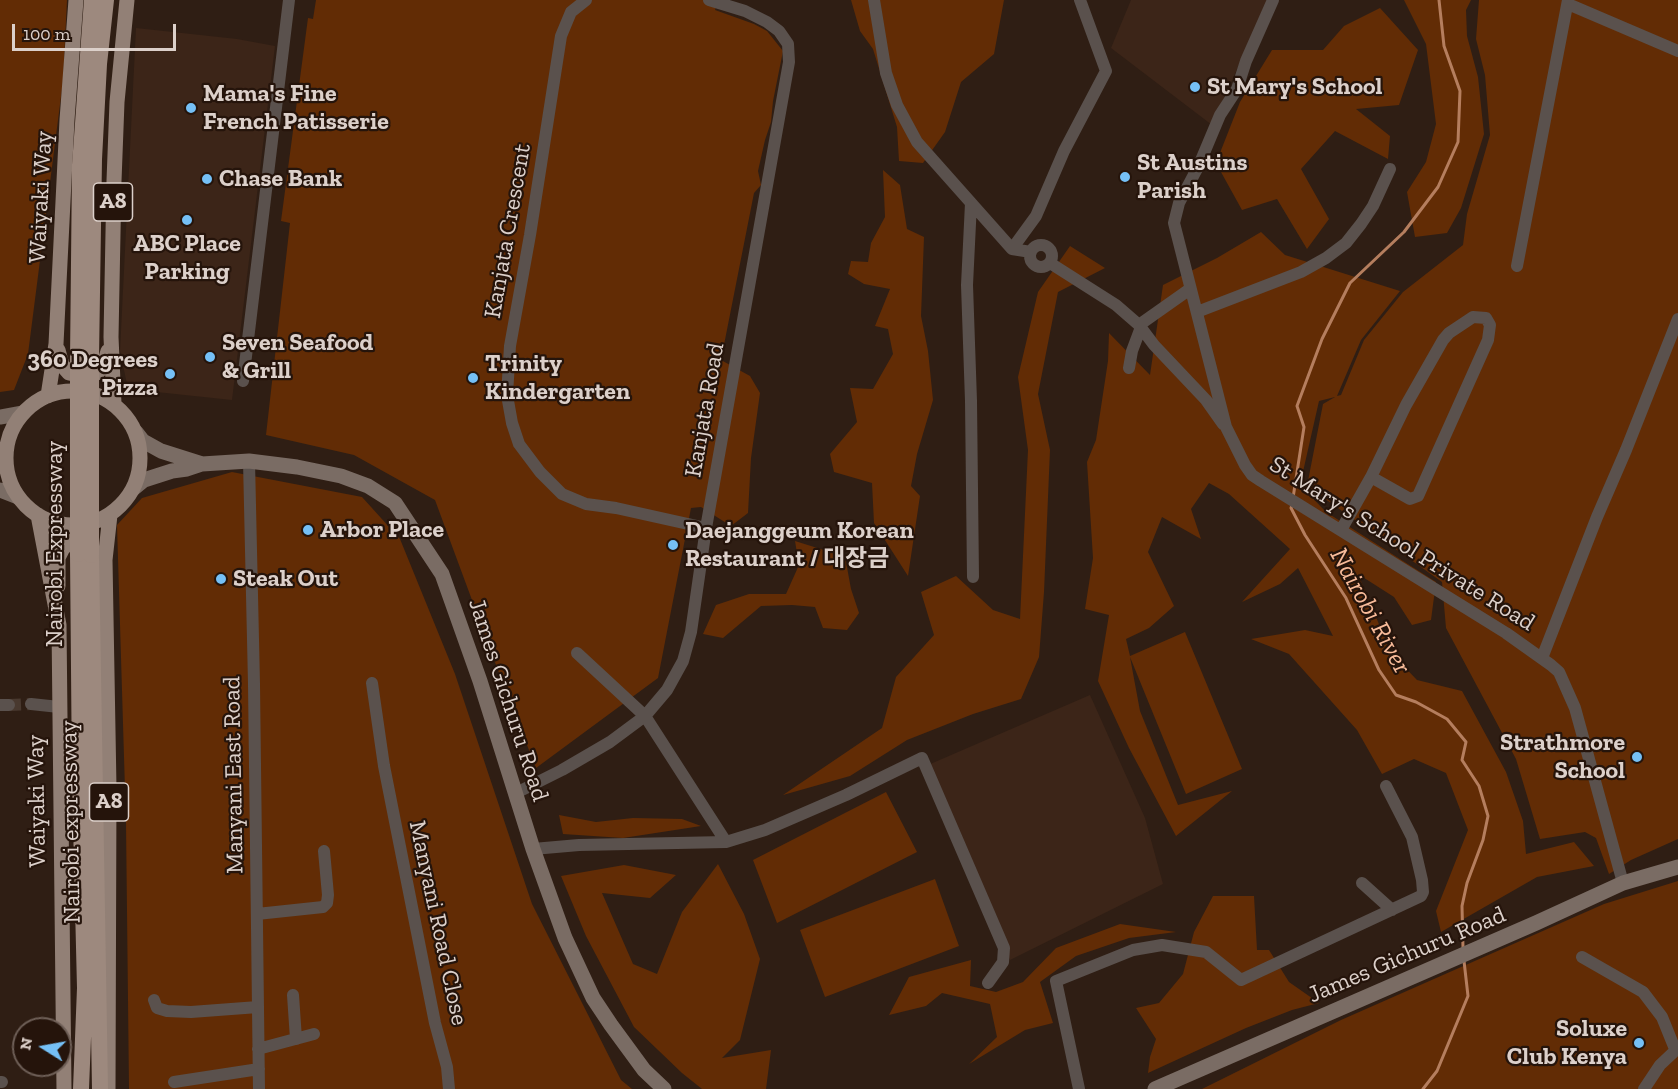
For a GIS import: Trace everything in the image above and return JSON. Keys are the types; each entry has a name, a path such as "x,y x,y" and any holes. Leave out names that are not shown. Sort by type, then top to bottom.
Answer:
{"highway":[{"name":"Nairobi Expressway","path":"81,1089 85,988 80,761 78,325 80,165 92,0"},
{"name":"Nairobi Expressway","path":"98,557 94,159 106,0"},
{"name":"Nairobi expressway","path":"98,557 97,975 100,1089"}],"main road":[{"name":"Waiyaki Way","path":"48,396 56,344 67,120 76,0"},
{"name":"A8","path":"114,404 111,337 117,102 127,0"},
{"path":"56,344 62,365 69,373 83,376 97,373 104,365 111,337"},
{"path":"18,497 10,481 6,463 13,428 23,413 38,400 70,390 93,393 114,404 127,417 143,441 161,451 202,464"},
{"path":"0,417 23,413"},
{"path":"133,489 141,461 136,432"},
{"name":"James Gichuru Road","path":"202,464 249,461 341,476 368,486 395,503 442,574 480,681 533,849 565,938 593,998 644,1071 664,1089"},
{"path":"0,490 18,497 38,515 55,523 74,526 93,523 110,514 144,480 202,464"},
{"name":"A8","path":"108,1089 109,788 98,557 110,514"},
{"name":"Waiyaki Way","path":"38,515 59,625 64,1089"},
{"path":"59,625 58,558 63,548 71,542 96,542 102,548 98,557"},
{"name":"James Gichuru Road","path":"1155,1089 1623,883 1678,867"}],"street":[{"path":"243,381 289,0"},
{"name":"Kanjata Crescent","path":"586,0 571,12 561,36 510,346 507,395 512,423 519,444 540,472 562,494 586,504 616,508 706,528"},
{"name":"Kanjata Road","path":"516,793 572,765 610,742 645,716 667,690 683,661 691,632 706,528 789,62 788,44 779,31 745,11 709,0"},
{"path":"874,0 886,73 897,105 917,142 1012,249 1031,252 1038,246 1047,247 1052,254 1050,263 1116,304 1140,326 1154,345 1206,400 1226,428"},
{"path":"1012,249 1036,216 1064,151 1106,71 1080,0"},
{"name":"St Mary's School Private Road","path":"1273,0 1246,61 1237,89 1220,115 1176,212 1174,223 1226,428 1252,475 1506,633 1558,672 1575,708 1623,883"},
{"path":"1517,267 1568,2 1678,51"},
{"path":"1197,312 1301,272 1326,258 1346,243 1361,224 1373,206 1390,169"},
{"path":"971,203 967,285 973,577"},
{"path":"1129,368 1140,326 1190,289"},
{"path":"1341,530 1371,477 1406,405 1443,340 1449,333 1473,317 1486,318 1490,325 1488,340 1418,496 1410,499 1371,477"},
{"path":"1542,658 1678,319"},
{"name":"Manyani East Road","path":"249,461 259,1089"},
{"path":"577,653 645,716 726,842"},
{"name":"Manyani Road Close","path":"372,683 384,766 435,1023 447,1067 449,1089"},
{"path":"31,704 59,706"},
{"path":"533,849 579,845 726,842 775,826 922,758 1004,948 1004,962 988,983"},
{"path":"1079,1089 1056,981 1133,950 1162,945 1206,952 1241,980 1420,897 1423,892 1412,837 1386,786"},
{"path":"257,914 323,907 327,903 328,895 324,851"},
{"path":"1362,883 1392,910"},
{"path":"1582,957 1643,992 1662,1017 1676,1048 1660,1065 1644,1089"},
{"path":"293,996 297,1039"},
{"path":"154,1000 157,1008 167,1011 258,1006"},
{"path":"258,1049 314,1034"},
{"path":"174,1082 259,1069"}],"shaded area":[{"path":"0,0 67,0 63,81 28,354 14,390 0,392"},
{"path":"316,0 718,0 715,10 767,31 783,51 771,122 758,171 761,185 754,193 721,360 750,376 760,393 751,458 748,513 731,526 701,507 691,508 658,678 536,768 435,500 354,455 266,435 290,223 281,221 308,18 313,19"},
{"path":"851,0 1004,0 994,54 961,82 945,132 923,163 899,161 897,127 873,49 860,31"},
{"name":"St Mary's School","path":"1131,0 1268,0 1212,125 1111,48"},
{"path":"1404,0 1471,0 1466,10 1467,36 1478,77 1484,134 1461,208 1447,233 1415,237 1407,192 1426,162 1436,124 1426,44"},
{"path":"1479,0 1678,0 1678,839 1631,860 1609,874 1596,838 1585,832 1540,839 1516,759 1446,628 1442,582 1307,486 1323,404 1335,397 1319,401 1300,485 1326,512 1436,582 1431,620 1412,625 1394,597 1358,574 1391,653 1417,680 1462,691 1506,772 1523,821 1526,854 1574,842 1594,866 1537,877 1441,932 1436,911 1468,830 1446,773 1414,759 1382,774 1357,730 1289,654 1251,639 1305,630 1333,636 1298,568 1280,584 1242,602 1290,549 1229,494 1209,483 1191,509 1201,539 1162,517 1148,552 1174,606 1149,628 1126,639 1130,656 1185,632 1242,769 1186,794 1130,657 1140,711 1178,805 1232,791 1176,836 1129,748 1098,681 1109,615 1085,609 1093,558 1087,462 1096,440 1108,361 1109,333 1150,375 1163,285 1217,258 1261,232 1285,255 1400,291 1361,340 1337,396 1341,395 1364,340 1403,292 1463,245 1467,214 1490,135 1485,75 1476,39"},
{"path":"1380,8 1418,50 1399,105 1356,109 1390,136 1388,159 1335,131 1301,169 1329,219 1307,249 1277,199 1242,210 1216,163 1240,102 1272,50 1323,50 1344,26"},
{"path":"136,28 237,39 275,46 232,400 128,389 120,351"},
{"path":"883,170 900,185 907,229 924,237 921,316 928,351 933,400 917,454 911,486 920,496 908,576 874,523 872,483 834,472 830,454 857,422 850,388 873,389 893,354 888,329 875,326 890,289 864,284 848,274 851,261 868,262 871,243 885,217"},
{"path":"1070,246 1105,268 1058,292 1038,394 1050,450 1044,592 1039,657 1021,699 973,714 907,740 850,776 783,795 882,728 896,677 934,635 921,592 956,576 993,610 1020,619 1028,450 1018,377 1038,292"},
{"path":"232,472 362,497 400,539 455,674 532,904 621,1080 632,1089 129,1089 126,823 117,525 142,498"},
{"path":"795,541 827,551 844,551 851,589 859,613 847,630 823,628 815,607 792,605 761,606 723,638 703,634 716,605 749,594 786,594 799,565"},
{"path":"1090,695 1145,818 1163,884 1010,960 928,765"},
{"path":"886,792 917,852 777,923 753,860"},
{"path":"559,815 596,822 633,818 682,819 701,826 623,838 563,834"},
{"path":"718,864 744,914 760,959 740,1040 722,1058 771,1050 766,1089 702,1089 634,1027 586,936 561,876 624,865 676,875 650,898 602,893 633,964 657,974 682,912"},
{"path":"935,879 959,946 825,997 800,930"},
{"path":"1678,881 1678,1089 1202,1089 1341,1020 1604,904"},
{"path":"1213,896 1254,896 1257,950 1269,950 1289,982 1319,1003 1292,1010 1246,1028 1148,1073 1156,1039 1136,1008 1159,1003 1183,974 1194,932"},
{"path":"1120,924 1176,932 1129,938 1076,956 1040,982 1053,1023 1025,1030 969,1064 997,1037 990,1004 942,993 926,1006 889,1015 909,977 971,960 970,986 996,992 1023,982 1056,948"}],"waterway":[{"path":"1293,498 1304,427 1297,406 1322,339 1350,283 1404,232 1438,187 1458,142 1460,91 1444,46 1439,0"},
{"name":"Nairobi River","path":"1292,505 1291,508 1305,535 1346,598 1379,670 1396,695 1416,702 1447,719 1466,742 1462,760 1479,786 1488,816 1483,840 1467,883 1462,906 1463,948"},
{"name":"Nairobi River","path":"1423,1089 1437,1071 1468,996 1464,961"}],"tunnel":[{"path":"9,705 31,704"}],"place":[{"name":"St Mary's School","path":"1195,87"},
{"name":"Mama's Fine French Patisserie","path":"191,108"},
{"name":"St Austins Parish","path":"1125,177"},
{"name":"Chase Bank","path":"207,179"},
{"name":"ABC Place Parking","path":"187,220"},
{"name":"Seven Seafood & Grill","path":"210,357"},
{"name":"360 Degrees Pizza","path":"170,374"},
{"name":"Trinity Kindergarten","path":"473,378"},
{"name":"Arbor Place","path":"308,530"},
{"name":"Daejanggeum Korean Restaurant / 대장금","path":"673,545"},
{"name":"Steak Out","path":"221,579"},
{"name":"Strathmore School","path":"1637,757"},
{"name":"Soluxe Club Kenya","path":"1639,1043"}]}
